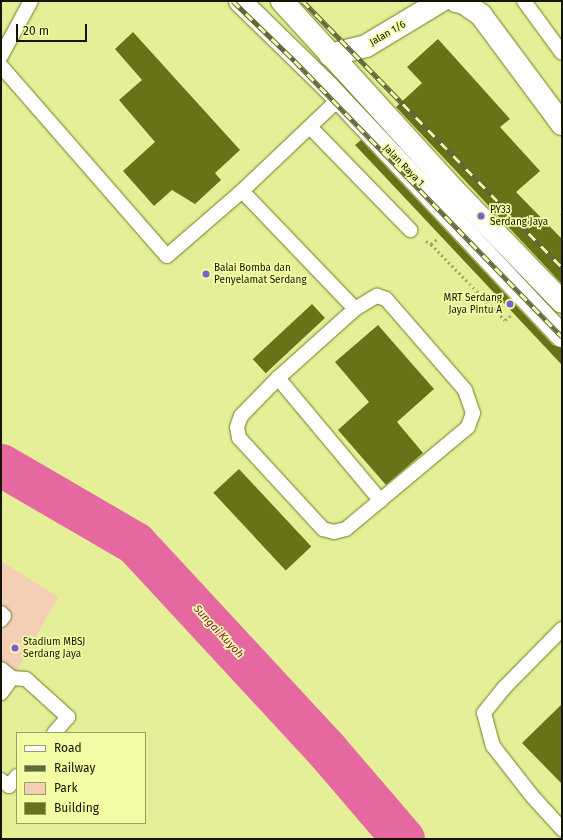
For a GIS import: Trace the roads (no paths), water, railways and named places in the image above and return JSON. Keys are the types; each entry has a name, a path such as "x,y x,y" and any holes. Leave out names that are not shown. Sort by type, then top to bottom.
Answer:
{"street":[{"name":"Jalan Raya 1","path":"240,1 340,99 562,336"},
{"path":"282,1 330,55 562,302"},
{"name":"Jalan 1/6","path":"330,55 366,46 441,1"},
{"path":"456,1 464,2 481,15 562,124"}],"lane":[{"path":"1,56 31,1"},
{"path":"524,1 562,53"},
{"path":"1,66 167,256 242,191 340,99"},
{"path":"310,127 410,230"},
{"path":"242,191 355,309"},
{"path":"377,296 386,299 465,390 473,413 468,427 382,501 346,529 334,532 323,529 239,438 237,427 241,416 278,378 355,309 377,296"},
{"path":"278,378 382,501"},
{"path":"1,613 4,616 1,620"},
{"path":"562,629 504,688 484,713 493,746 532,796 562,829"},
{"path":"1,669 12,678 26,679 68,717 55,732"},
{"path":"1,693 12,678"},
{"path":"1,780 9,786 16,777"}],"waterway":[{"name":"Sungai Kuyoh","path":"1,465 135,543 325,748 403,839"}],"railway":[{"path":"233,1 295,61 562,337"},
{"path":"303,1 562,267"}],"place":[{"name":"PY33 Serdang Jaya","path":"481,216"},
{"name":"Balai Bomba dan Penyelamat Serdang","path":"206,274"},
{"name":"MRT Serdang Jaya Pintu A","path":"510,304"},
{"name":"Stadium MBSJ Serdang Jaya","path":"15,648"}]}
